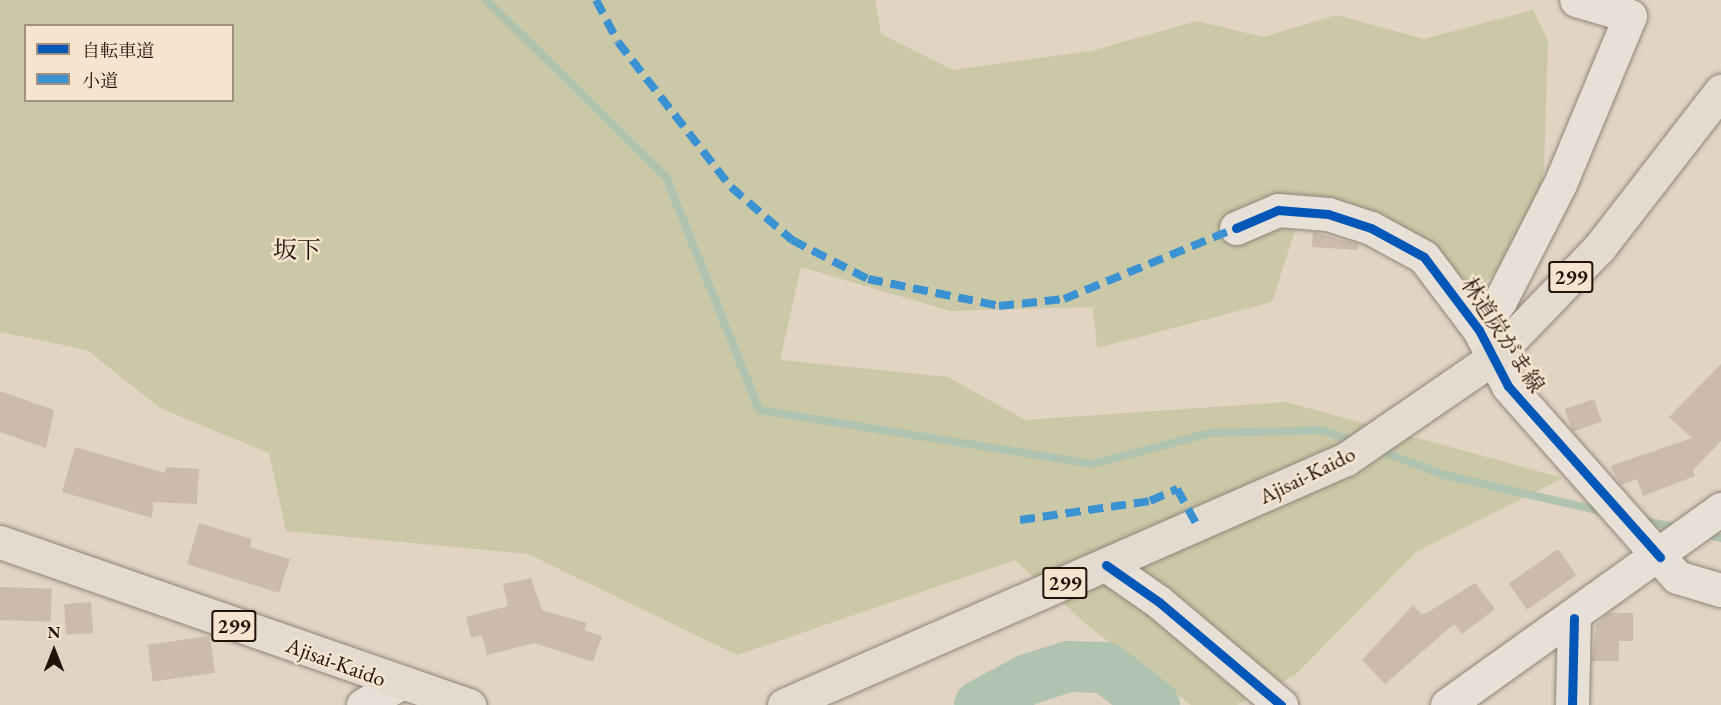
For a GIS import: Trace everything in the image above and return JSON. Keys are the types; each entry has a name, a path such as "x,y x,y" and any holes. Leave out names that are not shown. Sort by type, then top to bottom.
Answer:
{"highway":[{"name":"Ajisai-Kaido","path":"784,705 1346,459 1389,430 1599,248 1721,91"},
{"name":"Ajisai-Kaido","path":"0,542 399,684 469,705"}],"street":[{"path":"1486,344 1500,301 1560,184 1630,16 1576,0"},
{"name":"林道炭がま線","path":"1236,228 1278,210 1328,214 1371,228 1424,257 1486,344 1508,386 1660,557 1677,576 1721,590"},
{"path":"1447,705 1660,557 1721,509"},
{"path":"1106,565 1159,602 1281,705"},
{"path":"1572,705 1574,618"},
{"path":"363,705 399,684"}],"shaded area":[{"path":"0,0 875,0 881,34 953,70 1091,51 1197,21 1263,37 1336,15 1424,39 1533,10 1548,40 1544,168 1537,210 1510,259 1479,288 1455,273 1299,218 1272,302 1097,348 1093,307 950,311 801,267 780,360 948,377 1025,420 1286,402 1563,478 1416,552 1295,675 1237,705 1191,705 1087,625 1015,560 737,655 528,554 286,531 269,453 160,408 87,350 0,332"}],"building":[{"path":"1313,232 1358,244 1358,250 1312,247"},
{"path":"1721,364 1721,441 1693,470 1695,476 1643,496 1637,479 1621,485 1610,466 1692,438 1669,417"},
{"path":"0,391 54,410 46,448 0,432"},
{"path":"1594,399 1602,422 1573,432 1565,409"},
{"path":"75,447 165,473 166,467 199,469 197,504 153,502 152,518 62,492"},
{"path":"199,523 252,539 249,547 290,559 279,593 187,564"},
{"path":"1558,549 1576,575 1527,610 1509,583"},
{"path":"531,578 542,610 587,623 584,630 602,636 593,662 534,643 487,655 482,635 471,638 466,617 508,606 503,584"},
{"path":"1475,583 1495,609 1462,634 1454,624 1385,684 1362,660 1413,605 1421,614 1428,612"},
{"path":"0,587 52,589 51,622 0,620"},
{"path":"91,602 93,633 66,635 64,604"},
{"path":"1608,613 1633,613 1633,641 1619,641 1619,661 1592,661 1596,625"},
{"path":"210,636 215,673 153,681 148,645"}],"waterway":[{"path":"486,0 666,177 759,410 1092,464 1210,433 1322,430 1357,443"},
{"path":"1375,449 1444,475 1605,512"},
{"path":"1641,520 1678,528"},
{"path":"1702,533 1721,538"},
{"path":"979,705 1027,679 1068,666 1105,667 1154,705"}],"marked path":[{"path":"596,0 618,42 731,187 792,240 868,279 999,306 1064,299 1236,228"},
{"path":"1020,520 1150,501 1177,489 1197,525"}],"cycle path":[{"path":"1236,228 1278,210 1328,214 1371,228 1424,257 1479,330 1508,386 1660,557"},
{"path":"1106,565 1159,602 1281,705"},
{"path":"1572,705 1574,618"}],"district":[{"name":"坂下","path":"297,250"}]}
